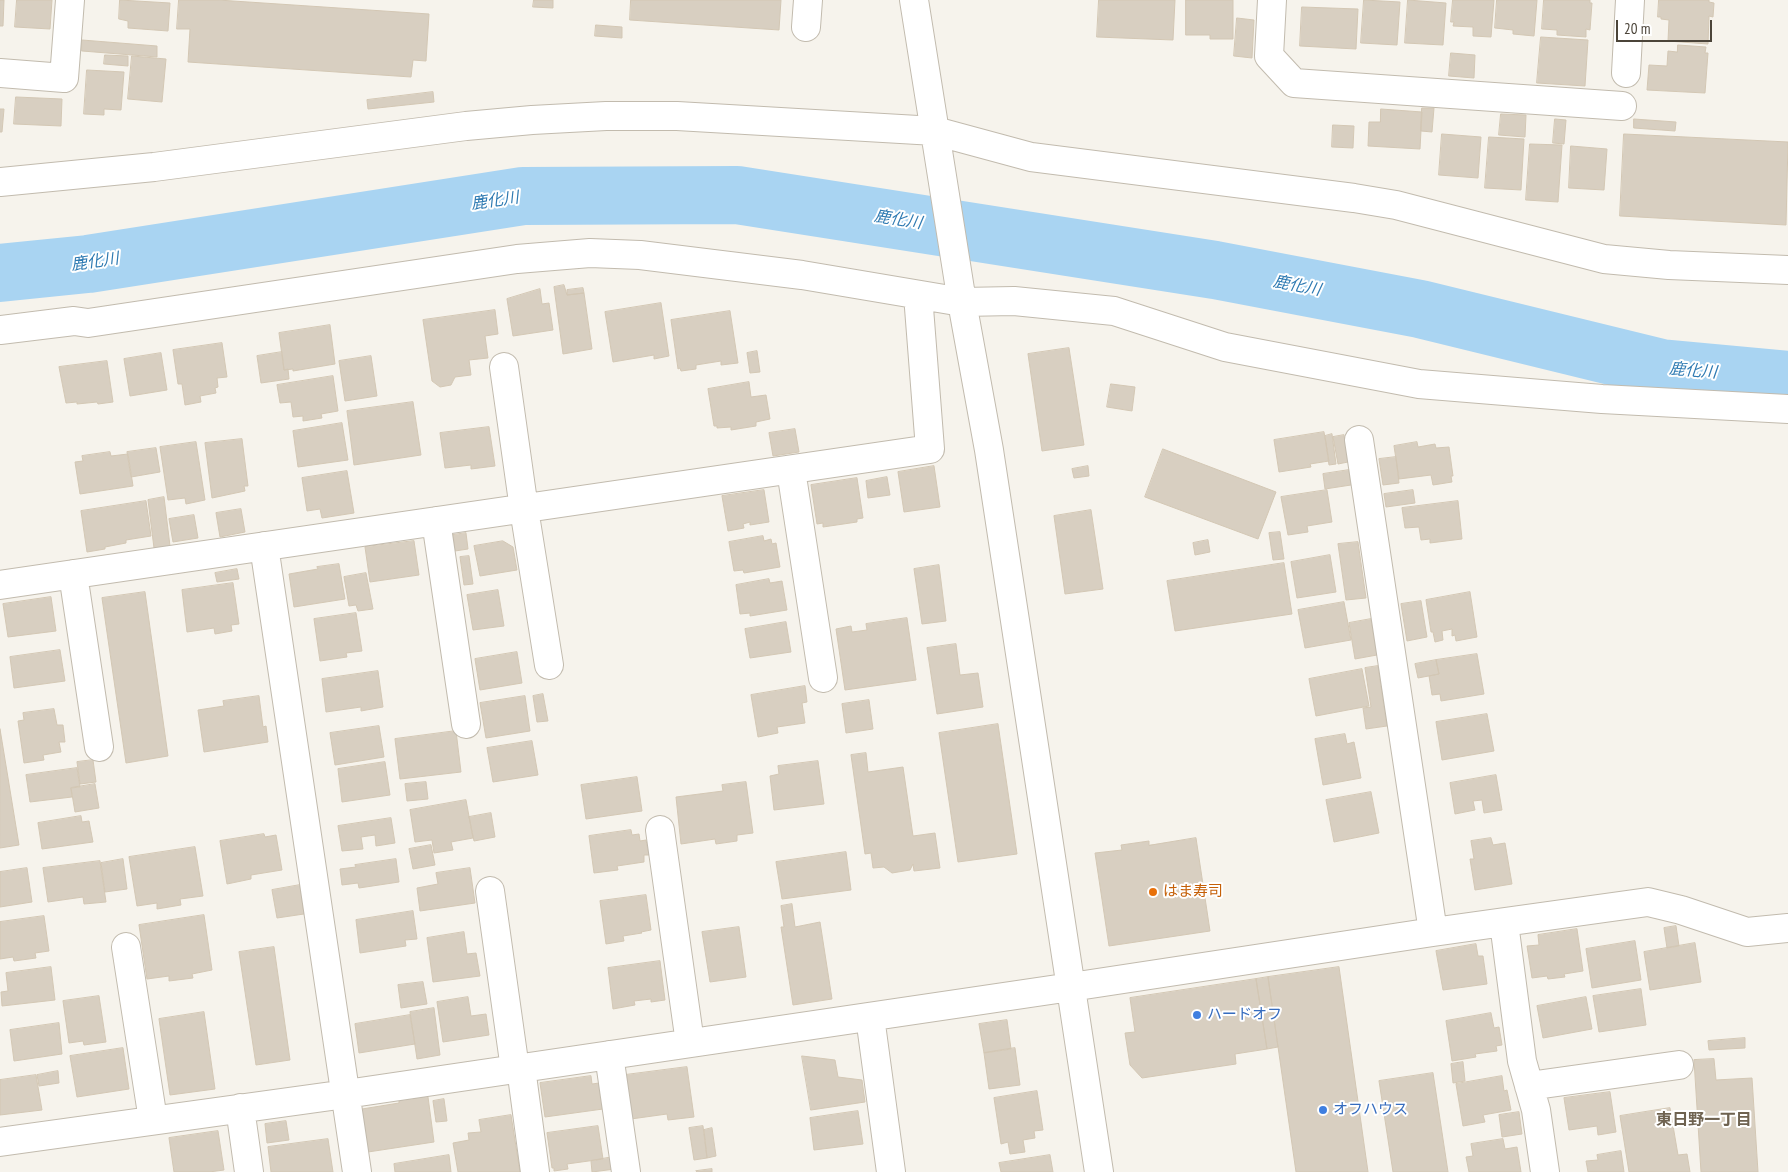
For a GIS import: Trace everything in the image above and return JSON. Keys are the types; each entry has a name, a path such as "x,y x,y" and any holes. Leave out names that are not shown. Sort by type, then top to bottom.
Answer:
{"street":[{"path":"0,73 64,78 70,0"},
{"path":"806,27 808,0"},
{"path":"914,0 989,450 1099,1172"},
{"path":"1272,0 1269,56 1294,83 1622,106"},
{"path":"1626,73 1630,0"},
{"path":"0,182 154,167 466,126 606,116 677,116 935,131 1031,157 1396,205 1604,258 1669,265 1788,270"},
{"path":"0,330 74,321 88,323 517,259 590,253 640,255 802,275 918,295 962,296 1114,312 1225,347 1419,384 1602,399 1788,408"},
{"path":"0,585 930,449 918,295"},
{"path":"504,367 549,665"},
{"path":"1359,440 1433,932"},
{"path":"791,470 823,678"},
{"path":"436,521 466,724"},
{"path":"264,546 357,1172"},
{"path":"74,574 98,747"},
{"path":"660,830 690,1043"},
{"path":"490,891 535,1172"},
{"path":"0,1142 346,1094 1433,932 1648,902 1681,910 1747,932 1788,928"},
{"path":"1504,923 1522,1061 1536,1110 1544,1172"},
{"path":"126,947 153,1120"},
{"path":"870,1017 892,1172"},
{"path":"609,1055 626,1172"},
{"path":"1529,1086 1679,1065"},
{"path":"240,1108 249,1172"}],"building":[{"path":"0,0 4,0 3,26 0,26"},
{"path":"17,0 52,0 50,29 15,27"},
{"path":"120,0 170,3 168,31 128,28 128,21 119,19"},
{"path":"179,0 218,0 429,14 426,61 413,60 411,77 188,62 190,29 177,29"},
{"path":"534,0 553,0 553,8 533,7"},
{"path":"631,0 781,0 779,30 630,20"},
{"path":"1099,0 1175,0 1173,40 1097,37"},
{"path":"1186,0 1233,0 1233,39 1210,39 1210,35 1186,35"},
{"path":"1364,0 1400,2 1397,45 1361,43"},
{"path":"1408,0 1446,3 1443,45 1405,43"},
{"path":"1453,0 1494,0 1491,37 1473,36 1473,27 1453,26 1454,22 1451,22"},
{"path":"1497,0 1537,0 1534,36 1513,34 1513,30 1495,28"},
{"path":"1544,0 1590,0 1590,3 1592,3 1590,30 1586,29 1586,37 1557,35 1557,30 1542,29"},
{"path":"1659,0 1709,0 1709,2 1714,3 1713,17 1709,16 1708,44 1668,41 1669,20 1658,17"},
{"path":"1302,7 1358,9 1356,49 1300,46"},
{"path":"1237,18 1254,20 1252,58 1234,56"},
{"path":"596,25 622,27 622,38 595,36"},
{"path":"1541,37 1588,40 1585,86 1537,83"},
{"path":"82,40 157,46 157,57 82,51"},
{"path":"1678,45 1706,47 1705,53 1708,53 1705,93 1647,90 1649,65 1667,66 1668,51 1677,52"},
{"path":"1451,53 1475,55 1474,78 1449,76"},
{"path":"105,55 128,56 128,66 104,64"},
{"path":"132,56 166,59 162,102 128,99"},
{"path":"87,70 124,72 121,110 104,109 104,115 84,114"},
{"path":"433,92 434,102 368,109 367,100"},
{"path":"16,97 62,99 61,126 14,124"},
{"path":"1422,108 1434,108 1432,132 1421,131"},
{"path":"0,109 4,109 2,132 0,132"},
{"path":"1381,109 1422,112 1420,149 1368,146 1369,122 1380,122"},
{"path":"1501,114 1526,115 1525,137 1499,135"},
{"path":"1555,119 1566,120 1564,144 1553,143"},
{"path":"1634,119 1676,122 1675,131 1634,128"},
{"path":"1333,125 1354,126 1353,148 1332,147"},
{"path":"1442,134 1481,137 1478,178 1439,175"},
{"path":"1624,134 1788,142 1786,225 1620,216"},
{"path":"1489,137 1524,139 1521,190 1485,188"},
{"path":"1530,144 1562,145 1558,202 1526,200"},
{"path":"1571,146 1607,149 1604,190 1569,188"},
{"path":"564,285 567,295 584,293 592,349 563,354 554,287"},
{"path":"583,288 584,293 567,295 567,290"},
{"path":"540,289 542,304 549,303 553,330 513,336 507,299"},
{"path":"661,303 669,356 654,359 654,355 613,362 605,312"},
{"path":"495,310 498,334 485,336 488,358 469,360 471,375 455,377 451,385 440,387 432,381 423,320"},
{"path":"730,311 738,363 721,365 721,361 696,365 696,369 681,371 680,368 678,369 671,320"},
{"path":"330,325 335,364 293,371 293,369 284,370 279,333"},
{"path":"222,343 227,377 217,378 218,387 215,388 216,393 200,396 201,402 185,405 182,384 178,384 173,350"},
{"path":"1069,348 1084,445 1042,451 1028,354"},
{"path":"757,351 760,372 750,373 747,353"},
{"path":"282,352 284,370 288,369 289,379 261,383 257,356"},
{"path":"161,353 167,390 130,396 124,359"},
{"path":"371,356 377,396 345,401 339,361"},
{"path":"107,361 113,402 98,404 97,402 66,403 59,367"},
{"path":"333,376 338,411 321,414 322,418 303,421 303,416 293,417 291,402 280,403 277,385"},
{"path":"749,382 751,397 766,395 770,419 756,422 756,426 731,430 731,427 717,428 717,426 714,426 708,389"},
{"path":"1111,384 1135,387 1132,411 1107,407"},
{"path":"413,402 421,455 354,465 347,411"},
{"path":"342,423 348,460 298,467 293,431"},
{"path":"489,427 495,466 471,469 471,465 445,468 440,433"},
{"path":"795,429 799,452 773,456 769,433"},
{"path":"1324,432 1329,461 1310,464 1311,467 1279,472 1274,440"},
{"path":"1332,434 1336,464 1329,465 1325,436"},
{"path":"1344,435 1348,462 1338,464 1333,437"},
{"path":"242,439 248,486 244,486 245,491 212,498 205,443"},
{"path":"196,442 205,500 186,504 185,498 168,500 160,447"},
{"path":"1417,442 1418,447 1435,444 1436,448 1449,447 1453,476 1451,476 1452,482 1433,485 1431,475 1399,479 1394,446"},
{"path":"156,448 160,472 131,477 127,452"},
{"path":"1163,449 1276,492 1258,539 1145,497"},
{"path":"110,452 111,456 128,454 133,486 80,494 75,462 83,461 82,456"},
{"path":"1396,457 1399,483 1383,485 1379,459"},
{"path":"934,466 940,507 904,512 898,472"},
{"path":"1088,466 1089,476 1074,478 1072,469"},
{"path":"1349,470 1351,485 1325,489 1323,474"},
{"path":"347,471 354,513 322,518 320,509 307,511 302,478"},
{"path":"887,477 890,495 868,498 866,481"},
{"path":"857,478 863,518 857,519 857,522 823,527 823,523 817,524 811,485"},
{"path":"764,490 769,522 750,525 750,522 743,524 744,528 728,531 722,496"},
{"path":"1327,490 1332,522 1307,526 1308,532 1288,535 1281,497"},
{"path":"1413,490 1415,503 1386,507 1384,494"},
{"path":"164,497 170,546 154,548 148,500"},
{"path":"146,501 151,536 126,540 126,543 87,552 81,511"},
{"path":"1458,501 1462,539 1430,543 1430,539 1421,540 1419,527 1405,528 1402,508"},
{"path":"241,509 245,532 220,537 216,513"},
{"path":"1091,510 1103,589 1065,594 1054,516"},
{"path":"194,515 198,538 173,542 169,519"},
{"path":"1280,532 1284,559 1273,560 1269,533"},
{"path":"466,533 468,549 455,551 453,535"},
{"path":"763,536 764,541 771,539 772,544 776,543 780,567 744,573 743,570 734,571 729,542"},
{"path":"1208,540 1210,552 1195,555 1193,543"},
{"path":"414,541 419,575 370,582 365,547"},
{"path":"503,541 513,547 517,570 480,576 474,546"},
{"path":"1358,542 1366,598 1346,600 1338,544"},
{"path":"1330,555 1336,592 1297,598 1291,562"},
{"path":"469,556 473,584 464,585 460,557"},
{"path":"1284,563 1292,614 1175,631 1167,581"},
{"path":"339,564 345,599 294,607 289,574"},
{"path":"939,565 946,621 922,624 914,569"},
{"path":"237,569 239,579 217,582 215,573"},
{"path":"366,573 373,609 358,611 356,605 349,606 344,577"},
{"path":"769,579 770,583 782,581 787,610 750,616 750,613 740,614 736,585"},
{"path":"233,583 239,624 231,625 232,631 215,634 214,628 187,632 182,590"},
{"path":"498,590 504,626 473,630 467,595"},
{"path":"145,592 168,756 126,763 102,598"},
{"path":"1470,592 1477,637 1456,641 1455,635 1452,636 1452,629 1442,631 1443,640 1435,642 1433,632 1431,632 1426,600"},
{"path":"51,597 56,631 8,637 3,604"},
{"path":"1421,601 1427,637 1407,641 1401,604"},
{"path":"1344,602 1351,640 1305,648 1298,610"},
{"path":"356,613 362,651 346,653 347,657 320,661 314,619"},
{"path":"907,618 916,680 845,690 836,629 851,626 852,632 867,630 866,624"},
{"path":"1371,619 1377,655 1355,659 1349,623"},
{"path":"786,622 791,652 750,658 745,629"},
{"path":"956,644 960,675 978,673 983,707 937,714 927,648"},
{"path":"60,650 65,681 14,688 10,657"},
{"path":"517,652 522,683 480,690 475,659"},
{"path":"1477,654 1484,694 1441,701 1440,694 1432,695 1429,676 1439,674 1436,660"},
{"path":"1436,660 1439,674 1418,678 1415,664"},
{"path":"1378,666 1387,726 1366,729 1363,708 1371,707 1365,668"},
{"path":"1362,669 1369,706 1316,716 1309,679"},
{"path":"378,671 383,707 361,711 361,707 326,712 322,679"},
{"path":"805,686 807,702 802,703 805,723 777,727 778,733 758,737 751,695"},
{"path":"543,694 548,721 537,722 533,696"},
{"path":"259,696 263,727 266,726 268,742 204,752 198,710 224,706 223,701"},
{"path":"525,696 530,731 486,738 480,703"},
{"path":"869,700 873,729 846,733 842,704"},
{"path":"54,709 57,725 63,725 65,742 59,742 61,752 43,755 44,760 24,763 18,721 24,720 23,713"},
{"path":"1487,714 1494,751 1442,760 1436,722"},
{"path":"998,724 1017,854 958,862 939,733"},
{"path":"379,726 384,757 335,765 330,733"},
{"path":"0,729 19,845 0,848"},
{"path":"456,731 461,772 400,779 395,739"},
{"path":"1345,734 1347,744 1354,742 1361,778 1323,785 1315,739"},
{"path":"532,741 538,775 493,782 487,748"},
{"path":"866,753 868,772 903,767 913,836 935,833 940,868 914,871 913,864 910,870 892,873 884,867 873,868 871,853 865,854 851,755"},
{"path":"93,760 96,782 80,784 77,762"},
{"path":"818,761 824,804 774,810 770,776 779,774 778,766"},
{"path":"385,762 390,795 342,802 338,769"},
{"path":"77,768 80,787 71,788 72,797 30,802 26,775"},
{"path":"1496,775 1502,810 1484,813 1482,800 1473,801 1475,810 1455,814 1450,783"},
{"path":"637,777 642,811 586,819 581,785"},
{"path":"426,782 428,799 407,801 405,784"},
{"path":"746,782 753,833 737,835 737,841 716,844 715,839 681,844 676,797 723,791 722,785"},
{"path":"95,784 99,808 75,812 71,788"},
{"path":"1371,792 1379,833 1334,842 1326,800"},
{"path":"466,800 473,838 451,842 453,850 434,853 432,840 415,842 410,810"},
{"path":"491,813 495,837 474,841 469,817"},
{"path":"81,816 82,822 89,821 93,842 42,849 38,823"},
{"path":"391,818 395,843 376,846 375,835 361,837 363,849 342,851 338,826"},
{"path":"631,830 632,835 639,834 640,841 646,840 649,855 644,855 644,862 617,866 618,870 594,873 589,836"},
{"path":"264,834 265,837 276,835 282,870 251,875 251,879 227,884 220,841"},
{"name":"はま寿司","path":"1196,838 1210,931 1109,946 1095,853 1122,850 1121,845 1149,841 1149,845"},
{"path":"1491,838 1493,845 1505,843 1512,884 1475,890 1470,859 1474,859 1471,841"},
{"path":"431,845 435,865 413,869 409,849"},
{"path":"195,847 203,896 180,899 181,905 157,909 157,903 137,906 129,857"},
{"path":"846,852 851,890 782,899 776,862"},
{"path":"123,859 127,889 105,892 101,863"},
{"path":"396,859 399,882 359,888 358,883 342,885 340,869"},
{"path":"100,861 106,902 84,904 83,897 48,902 43,868"},
{"path":"27,868 32,902 0,907 0,872"},
{"path":"470,868 475,903 420,911 417,888 438,884 436,873"},
{"path":"300,885 304,914 277,918 272,890"},
{"path":"646,895 651,930 623,936 624,941 606,944 600,901"},
{"path":"792,904 795,927 820,922 832,999 793,1005 781,927 784,927 781,906"},
{"path":"413,911 417,939 405,940 406,946 360,953 356,920"},
{"path":"204,915 212,970 192,974 193,978 169,981 169,976 147,979 139,925"},
{"path":"44,916 49,951 35,953 36,958 14,961 13,957 0,959 0,922"},
{"path":"1676,926 1679,946 1667,948 1664,928"},
{"path":"739,927 746,977 710,982 702,932"},
{"path":"1577,929 1583,971 1564,974 1565,977 1548,979 1547,976 1532,978 1527,946 1539,945 1538,935"},
{"path":"464,932 467,954 476,953 480,976 433,982 427,938"},
{"path":"1635,941 1641,980 1592,988 1586,949"},
{"path":"1695,943 1701,982 1650,990 1644,952"},
{"path":"1476,944 1478,956 1483,956 1487,984 1443,990 1436,951"},
{"path":"274,947 290,1060 256,1065 239,952"},
{"path":"660,961 665,1000 651,1002 651,999 634,1001 635,1005 613,1009 608,968"},
{"path":"51,967 55,1000 2,1006 1,992 8,991 6,973"},
{"name":"オフハウス","path":"1339,967 1368,1172 1296,1172 1268,977"},
{"path":"1268,977 1278,1047 1267,1049 1256,979"},
{"name":"ハードオフ","path":"1256,979 1267,1049 1235,1054 1236,1064 1142,1078 1130,1065 1125,1033 1135,1032 1130,998"},
{"path":"423,982 427,1004 401,1008 398,985"},
{"path":"1641,989 1646,1025 1599,1032 1593,996"},
{"path":"99,996 106,1042 84,1045 83,1041 69,1043 63,1001"},
{"path":"468,997 471,1016 486,1014 489,1035 443,1042 437,1002"},
{"path":"1586,997 1592,1029 1543,1038 1537,1006"},
{"path":"434,1008 440,1055 417,1059 410,1012"},
{"path":"204,1012 215,1089 170,1095 159,1019"},
{"path":"1491,1013 1494,1028 1499,1027 1502,1045 1496,1046 1497,1051 1475,1054 1476,1057 1452,1061 1446,1021"},
{"path":"410,1015 415,1044 359,1053 355,1024"},
{"path":"1007,1020 1011,1049 984,1053 979,1024"},
{"path":"59,1023 62,1054 14,1061 10,1030"},
{"path":"1745,1038 1745,1048 1709,1050 1708,1041"},
{"path":"123,1048 129,1089 77,1097 70,1056"},
{"path":"1015,1048 1020,1085 989,1089 984,1053"},
{"path":"802,1056 835,1060 838,1077 862,1080 865,1102 811,1110"},
{"path":"1714,1059 1716,1080 1752,1078 1758,1172 1701,1172 1694,1060"},
{"path":"1463,1062 1465,1081 1453,1083 1451,1064"},
{"path":"687,1067 694,1117 668,1120 667,1114 631,1119 625,1075"},
{"path":"58,1071 59,1083 39,1086 37,1075"},
{"path":"1433,1073 1448,1172 1393,1172 1379,1081"},
{"path":"36,1075 42,1110 0,1115 0,1080"},
{"path":"591,1076 592,1084 599,1083 603,1109 545,1117 540,1083"},
{"path":"1502,1076 1504,1091 1507,1090 1511,1110 1483,1115 1485,1122 1463,1126 1456,1084"},
{"path":"1037,1091 1043,1130 1034,1131 1035,1138 1023,1140 1025,1152 1010,1154 1008,1142 1001,1144 994,1098"},
{"path":"1610,1092 1616,1132 1598,1135 1597,1126 1569,1130 1564,1098"},
{"path":"428,1097 434,1142 368,1152 362,1109"},
{"path":"444,1099 447,1121 436,1122 433,1101"},
{"path":"1670,1108 1678,1155 1687,1154 1690,1172 1629,1172 1620,1116"},
{"path":"858,1111 863,1144 814,1150 810,1118"},
{"path":"1519,1112 1522,1134 1502,1137 1499,1115"},
{"path":"511,1115 520,1172 458,1172 453,1143 469,1140 468,1133 481,1132 479,1120"},
{"path":"286,1121 289,1140 267,1143 265,1124"},
{"path":"598,1126 603,1159 567,1164 568,1169 554,1171 547,1133"},
{"path":"703,1126 707,1158 694,1160 689,1128"},
{"path":"712,1128 716,1156 707,1158 704,1130"},
{"path":"218,1131 224,1170 174,1172 169,1138"},
{"path":"328,1139 333,1172 271,1172 268,1147"},
{"path":"1503,1139 1505,1149 1517,1147 1521,1172 1469,1172 1466,1157 1473,1156 1471,1144"},
{"path":"1621,1151 1624,1172 1588,1172 1586,1161 1598,1160 1597,1155"},
{"path":"449,1155 451,1172 395,1172 394,1164"},
{"path":"1050,1155 1053,1172 1001,1172 999,1163"},
{"path":"613,1157 615,1169 592,1172 591,1161"},
{"path":"712,1169 712,1172 696,1171"}],"waterway":[{"name":"鹿化川","path":"0,273 88,264 523,196 737,195 1215,270 1420,309 1661,368 1788,380"}],"place":[{"name":"はま寿司","path":"1153,892"},
{"name":"ハードオフ","path":"1197,1015"},
{"name":"オフハウス","path":"1323,1110"}],"district":[{"name":"東日野一丁目","path":"1704,1120"}]}
